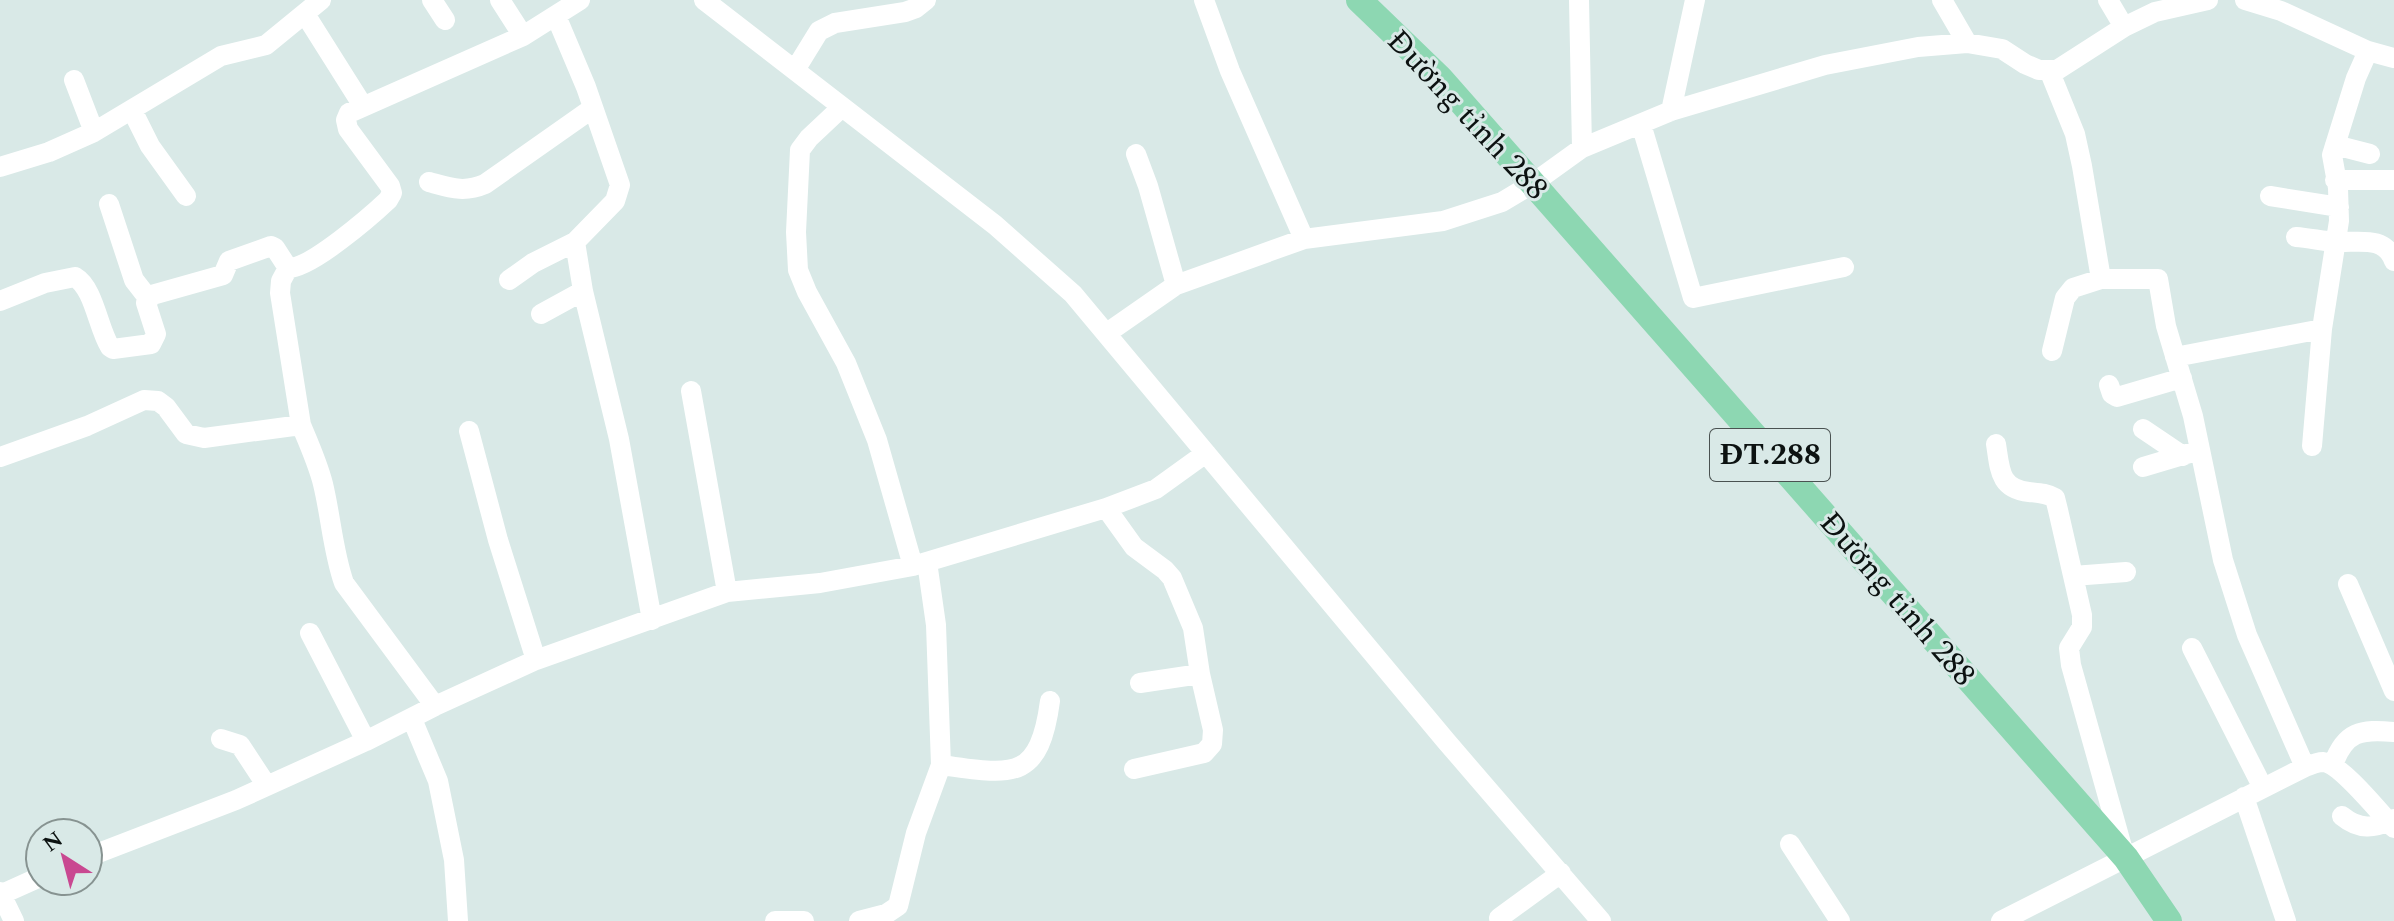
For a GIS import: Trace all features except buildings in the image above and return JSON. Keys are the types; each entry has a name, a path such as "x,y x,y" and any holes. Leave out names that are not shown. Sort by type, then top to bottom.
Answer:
{"main road":[{"name":"Đường tỉnh 288","path":"1359,0 1440,78 2126,858 2169,921"}],"street":[{"path":"0,167 49,152 94,132 221,56 266,45 321,0"},
{"path":"432,0 445,20"},
{"path":"500,0 523,36"},
{"path":"288,268 296,268 323,253 383,205 392,193 348,129 346,120 349,113 523,36 580,0"},
{"path":"704,0 995,225 1073,294 1446,741 1601,921"},
{"path":"795,70 819,31 835,23 905,12 926,0"},
{"path":"1204,0 1230,71 1304,239"},
{"path":"1579,0 1582,148"},
{"path":"1671,111 1695,0"},
{"path":"1942,0 1967,43"},
{"path":"2108,0 2124,27"},
{"path":"1107,333 1176,285 1304,239 1443,221 1502,202 1582,148 1671,111 1825,65 1918,47 1967,43 2002,49 2039,70 2057,70 2124,27 2155,12 2196,0 2208,0"},
{"path":"2245,0 2281,11 2368,51 2394,58"},
{"path":"305,14 363,106"},
{"path":"509,280 533,263 575,242 615,201 620,185 556,16"},
{"path":"2312,446 2322,329 2339,207 2332,155 2356,78 2368,51"},
{"path":"2049,70 2075,134 2101,279"},
{"path":"74,80 94,132"},
{"path":"842,107 800,150 796,232 798,270 846,363 877,440 920,564 936,625 941,765 916,833 898,906 886,914 859,921"},
{"path":"429,182 471,190 485,184 593,108"},
{"path":"132,110 156,155 186,196"},
{"path":"1641,124 1693,298 1844,267"},
{"path":"2335,145 2370,154"},
{"path":"1136,154 1176,285"},
{"path":"2335,180 2394,180"},
{"path":"2270,196 2339,207"},
{"path":"109,204 134,280 148,298"},
{"path":"2296,237 2336,242 2371,241 2387,248 2394,261"},
{"path":"575,242 583,291 619,439 652,620"},
{"path":"0,301 45,283 75,277 89,295 107,343 113,349 151,344 155,340 146,303 152,295 223,275 229,261 267,246 275,248 288,268"},
{"path":"288,268 281,281 280,293 301,425 322,480 344,583 435,706"},
{"path":"2052,351 2069,291 2101,279 2158,279 2166,326 2182,378 2192,453 2223,560 2247,635 2305,767"},
{"path":"541,314 583,291"},
{"path":"2175,357 2322,329"},
{"path":"2109,385 2112,394 2117,397 2182,378"},
{"path":"691,391 727,592"},
{"path":"0,457 87,426 144,400 158,401 186,434 204,438 301,425"},
{"path":"2143,429 2192,453"},
{"path":"469,431 498,540 536,660"},
{"path":"1996,444 2004,481 2016,491 2047,494 2055,498 2082,615 2082,627 2069,648 2071,665 2126,858"},
{"path":"104,851 267,786 536,660 727,592 820,583 920,564 1106,508 1156,489 1206,453"},
{"path":"2143,467 2192,453"},
{"path":"1106,508 1134,547 1172,578 1193,628 1213,730 1212,744 1204,753 1134,769"},
{"path":"2073,576 2126,572"},
{"path":"2348,584 2392,679"},
{"path":"310,633 366,741"},
{"path":"2192,648 2253,792 2286,921"},
{"path":"1140,683 1200,674"},
{"path":"941,765 985,771 1007,771 1027,765 1036,752 1050,701"},
{"path":"412,719 438,781 454,860 458,921"},
{"path":"2333,765 2343,743 2355,734 2372,729 2394,732"},
{"path":"221,739 240,745 267,786"},
{"path":"2001,921 2253,792 2305,767 2323,762 2333,765 2392,823"},
{"path":"2342,816 2356,826 2366,828 2392,823"},
{"path":"1790,844 1840,921"},
{"path":"1499,918 1561,873"},
{"path":"14,921 1,893 24,884"},
{"path":"775,921 804,921"}]}
